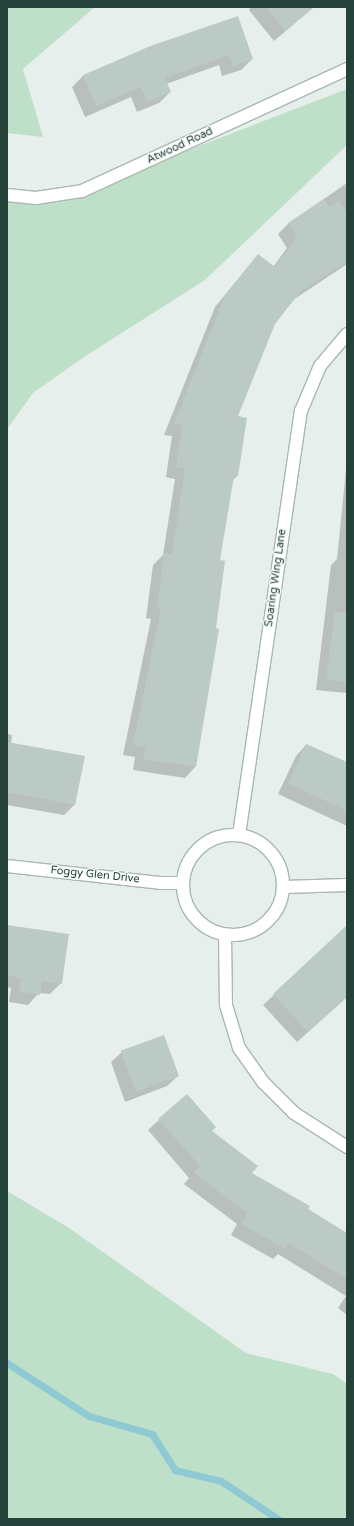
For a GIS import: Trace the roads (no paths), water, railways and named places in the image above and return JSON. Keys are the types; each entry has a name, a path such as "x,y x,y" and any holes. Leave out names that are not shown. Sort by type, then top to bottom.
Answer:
{"street":[{"name":"Atwood Road","path":"7,195 36,198 82,191 347,69"},
{"name":"Soaring Wing Lane","path":"240,836 301,411 320,366 347,334"},
{"path":"223,836 240,836 260,843 276,859 282,872 284,887 280,904 272,918 258,929 242,935 225,935 211,931 190,911 184,897 183,882 187,866 195,852 208,842 223,836"},
{"name":"Foggy Glen Drive","path":"7,866 162,883 183,882"},
{"path":"284,887 347,885"},
{"path":"225,935 226,1005 239,1048 263,1082 294,1113 347,1147"}],"waterway":[{"path":"7,1363 89,1416 152,1434 175,1470 221,1481 278,1519"}]}
